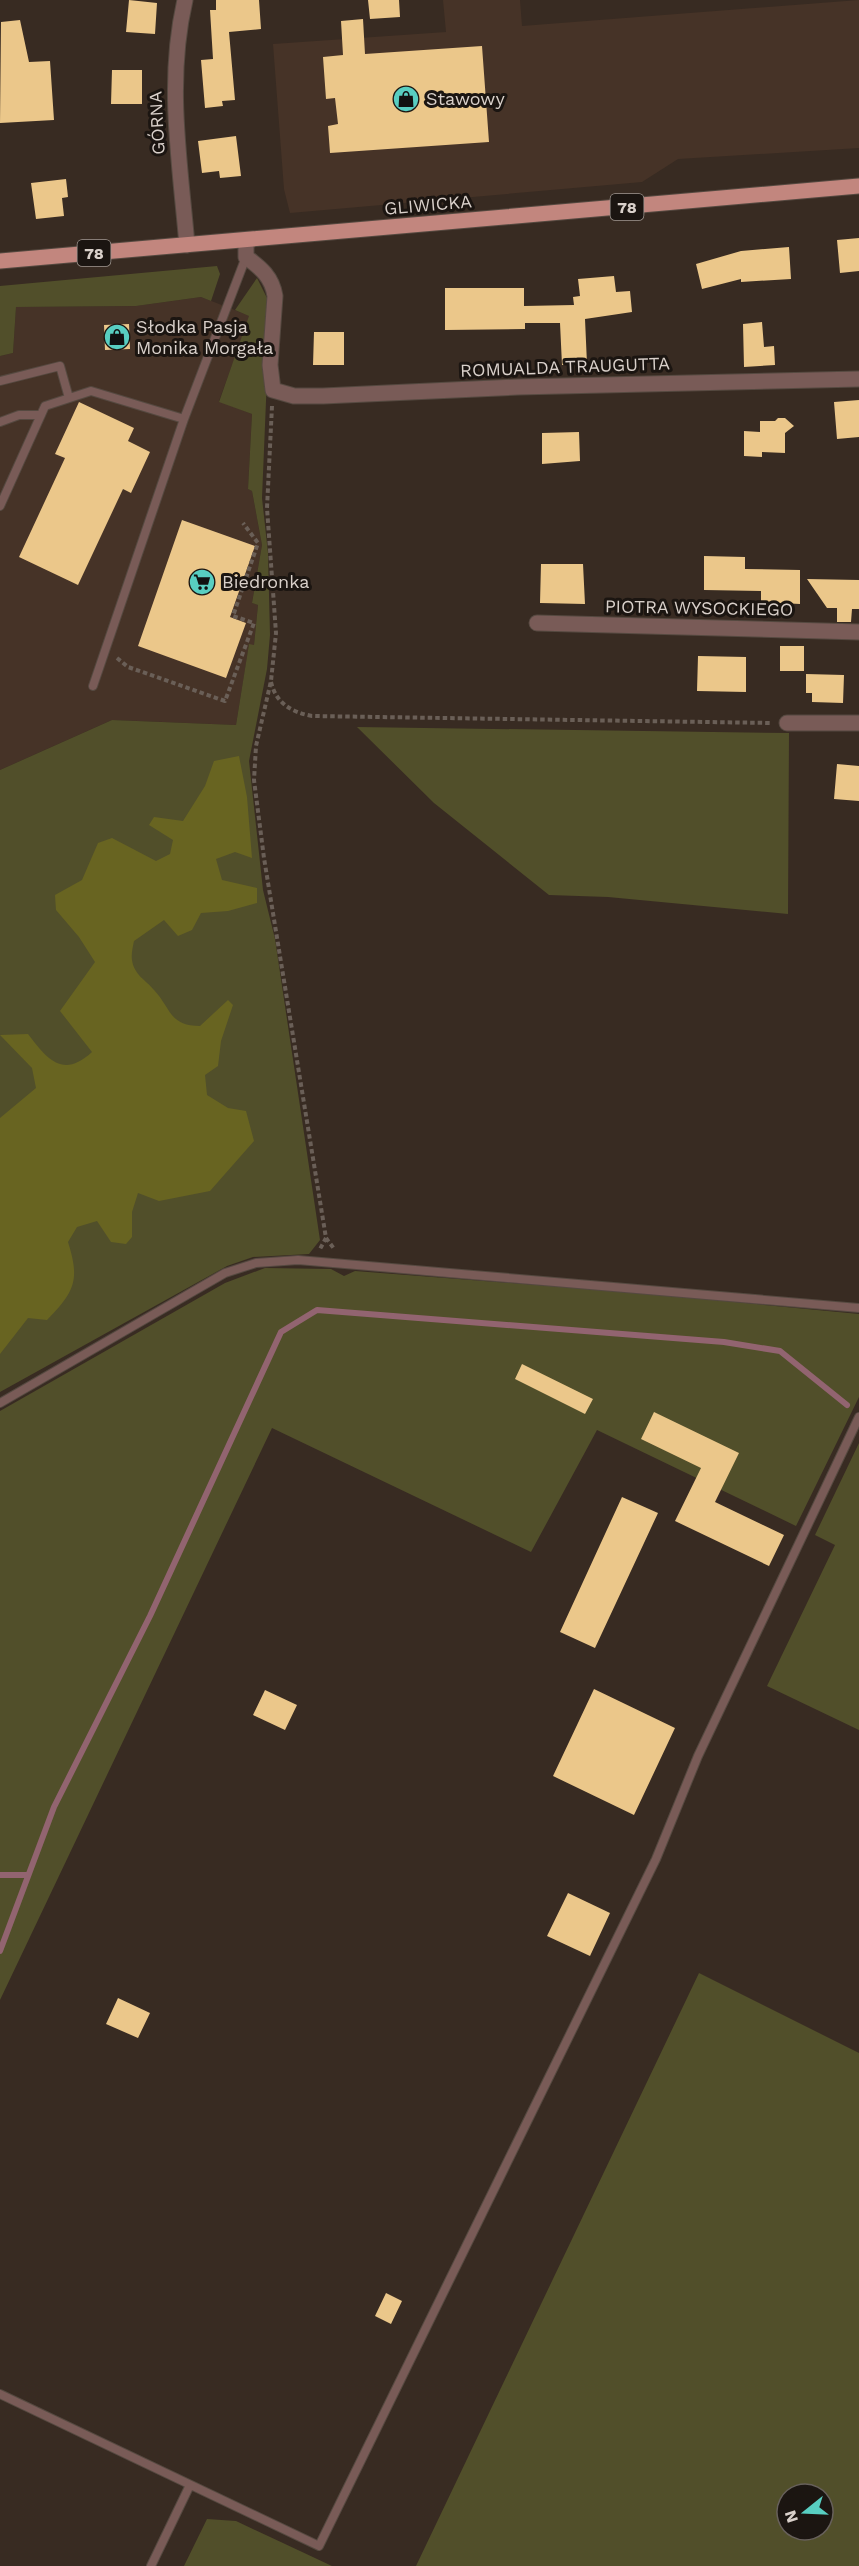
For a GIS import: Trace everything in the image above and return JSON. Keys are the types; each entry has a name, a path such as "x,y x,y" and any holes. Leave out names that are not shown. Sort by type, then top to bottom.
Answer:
{"main road":[{"name":"GLIWICKA","path":"0,261 859,186"}],"street":[{"name":"GÓRNA","path":"185,0 174,56 174,87 187,245"},
{"path":"246,240 246,257 263,270 273,285 270,365 273,390"},
{"name":"ROMUALDA TRAUGUTTA","path":"273,390 294,396 323,396 518,387 859,379"},
{"name":"PIOTRA WYSOCKIEGO","path":"537,624 859,632"},
{"path":"787,723 859,723"}],"lane":[{"path":"93,686 184,419 246,257"},
{"path":"0,381 60,366 69,398"},
{"path":"0,506 45,406 91,391 184,419"},
{"path":"0,422 19,415 41,415"},
{"path":"0,1402 225,1273 256,1263 307,1261 859,1308"},
{"path":"0,2394 319,2546 656,1859 703,1746 859,1417"},
{"path":"151,2566 190,2484"}],"path":[{"path":"273,390 271,460 267,489 276,633 271,681 256,746 254,780 261,836 327,1238 318,1252 307,1261"},
{"path":"128,668 225,701 254,623 233,616 258,543 243,524"},
{"path":"271,681 275,695 282,704 294,711 312,716 787,723"}],"shaded area":[{"path":"443,0 520,0 522,26 859,0 859,148 678,159 642,182 290,213 284,189 273,44 446,32"},
{"path":"217,266 220,274 211,301 201,297 136,306 16,307 13,353 0,356 0,286"},
{"path":"257,278 270,304 262,498 268,553 270,635 267,669 249,761 263,890 275,939 320,1240 309,1254 253,1257 227,1266 0,1392 0,770 112,720 236,725 249,644 254,645 258,605 252,603 262,545 252,491 248,489 252,414 219,402 249,316 235,310"},
{"path":"201,297 250,316 219,401 252,414 248,489 252,491 262,545 252,603 258,605 254,645 249,645 236,725 112,720 0,770 0,356 13,353 16,307 136,306"},
{"path":"357,727 789,733 788,914 608,897 549,895 434,803"},
{"path":"239,756 247,797 252,858 235,852 216,859 222,880 257,888 257,903 228,911 201,913 192,930 178,936 164,920 134,941 132,958 138,973 160,997 172,1015 182,1023 200,1026 228,1000 233,1005 221,1041 218,1066 205,1075 207,1095 228,1108 246,1111 254,1141 210,1191 159,1201 138,1193 132,1212 132,1237 126,1244 111,1242 97,1221 77,1227 68,1242 74,1266 74,1276 69,1293 47,1320 28,1318 0,1354 0,1118 36,1088 32,1068 0,1035 28,1034 49,1058 64,1065 82,1060 92,1052 60,1011 95,962 79,937 56,910 55,895 82,880 98,843 112,838 156,861 170,854 173,840 149,825 154,817 183,821 205,786 214,761"},
{"path":"265,1268 331,1269 344,1276 355,1271 641,1293 859,1314 859,1397 796,1526 597,1430 531,1552 272,1428 0,2000 0,1411 225,1283"},
{"path":"859,1443 859,1730 767,1686 835,1545 815,1535"},
{"path":"699,1973 859,2053 859,2566 416,2566"},
{"path":"207,2519 236,2521 332,2566 184,2566"}],"building":[{"path":"129,0 157,3 155,34 126,32"},
{"path":"216,0 259,0 261,29 229,32 235,100 222,101 223,106 205,108 201,60 213,59 210,10 216,10"},
{"path":"368,0 399,0 400,17 370,19"},
{"name":"Stawowy","path":"363,19 365,54 482,46 489,142 330,153 328,126 338,124 335,98 326,99 323,57 343,55 341,21"},
{"path":"20,20 29,62 50,61 54,120 0,123 1,22"},
{"path":"112,70 142,70 142,104 111,104"},
{"path":"236,136 241,176 220,178 219,171 202,173 198,141"},
{"path":"66,179 68,197 62,198 64,216 36,219 31,183"},
{"path":"859,238 859,271 840,273 837,240"},
{"path":"789,247 791,279 741,282 741,279 702,289 696,264 741,251"},
{"path":"614,276 616,292 630,291 632,312 585,319 587,364 562,365 560,323 525,323 525,329 445,330 445,288 524,288 524,306 574,305 573,297 580,296 578,279"},
{"path":"762,322 764,347 774,346 775,365 744,367 743,324"},
{"name":"Słodka Pasja Monika Morgała","path":"129,324 130,349 105,350 104,325"},
{"path":"314,332 344,332 344,365 313,365"},
{"path":"859,400 859,437 837,439 834,402"},
{"path":"79,402 134,428 128,441 150,452 131,493 123,489 78,585 19,557 65,458 55,454"},
{"path":"778,418 785,418 794,426 785,433 785,453 762,452 762,457 744,456 744,431 760,432 760,421 775,421"},
{"path":"579,432 580,461 542,464 542,433"},
{"name":"Biedronka","path":"182,520 255,546 230,617 246,623 226,678 138,646"},
{"path":"704,556 745,557 745,569 800,570 800,604 761,602 761,591 704,590"},
{"path":"541,564 583,564 585,604 540,603"},
{"path":"807,579 859,580 859,609 852,609 851,622 837,622 837,608 827,608"},
{"path":"780,646 804,646 804,671 780,671"},
{"path":"698,656 746,657 746,692 697,691"},
{"path":"806,674 844,675 843,703 812,702 812,693 806,693"},
{"path":"837,764 859,766 859,801 834,799"},
{"path":"522,1364 593,1399 585,1414 515,1379"},
{"path":"654,1412 739,1453 715,1502 784,1535 769,1566 675,1521 701,1468 641,1439"},
{"path":"622,1497 658,1513 595,1648 560,1632"},
{"path":"594,1689 675,1728 634,1815 553,1776"},
{"path":"265,1690 297,1705 285,1730 253,1715"},
{"path":"568,1893 610,1913 590,1956 547,1936"},
{"path":"118,1998 150,2013 138,2038 106,2024"},
{"path":"386,2293 402,2301 391,2324 375,2316"}],"waterway":[{"path":"0,1951 54,1807 150,1616 281,1332 317,1310 724,1342 780,1351 847,1405"},
{"path":"0,1875 28,1875"}],"place":[{"name":"Stawowy","path":"406,99"},
{"name":"Słodka Pasja Monika Morgała","path":"117,337"},
{"name":"Biedronka","path":"202,582"}]}
